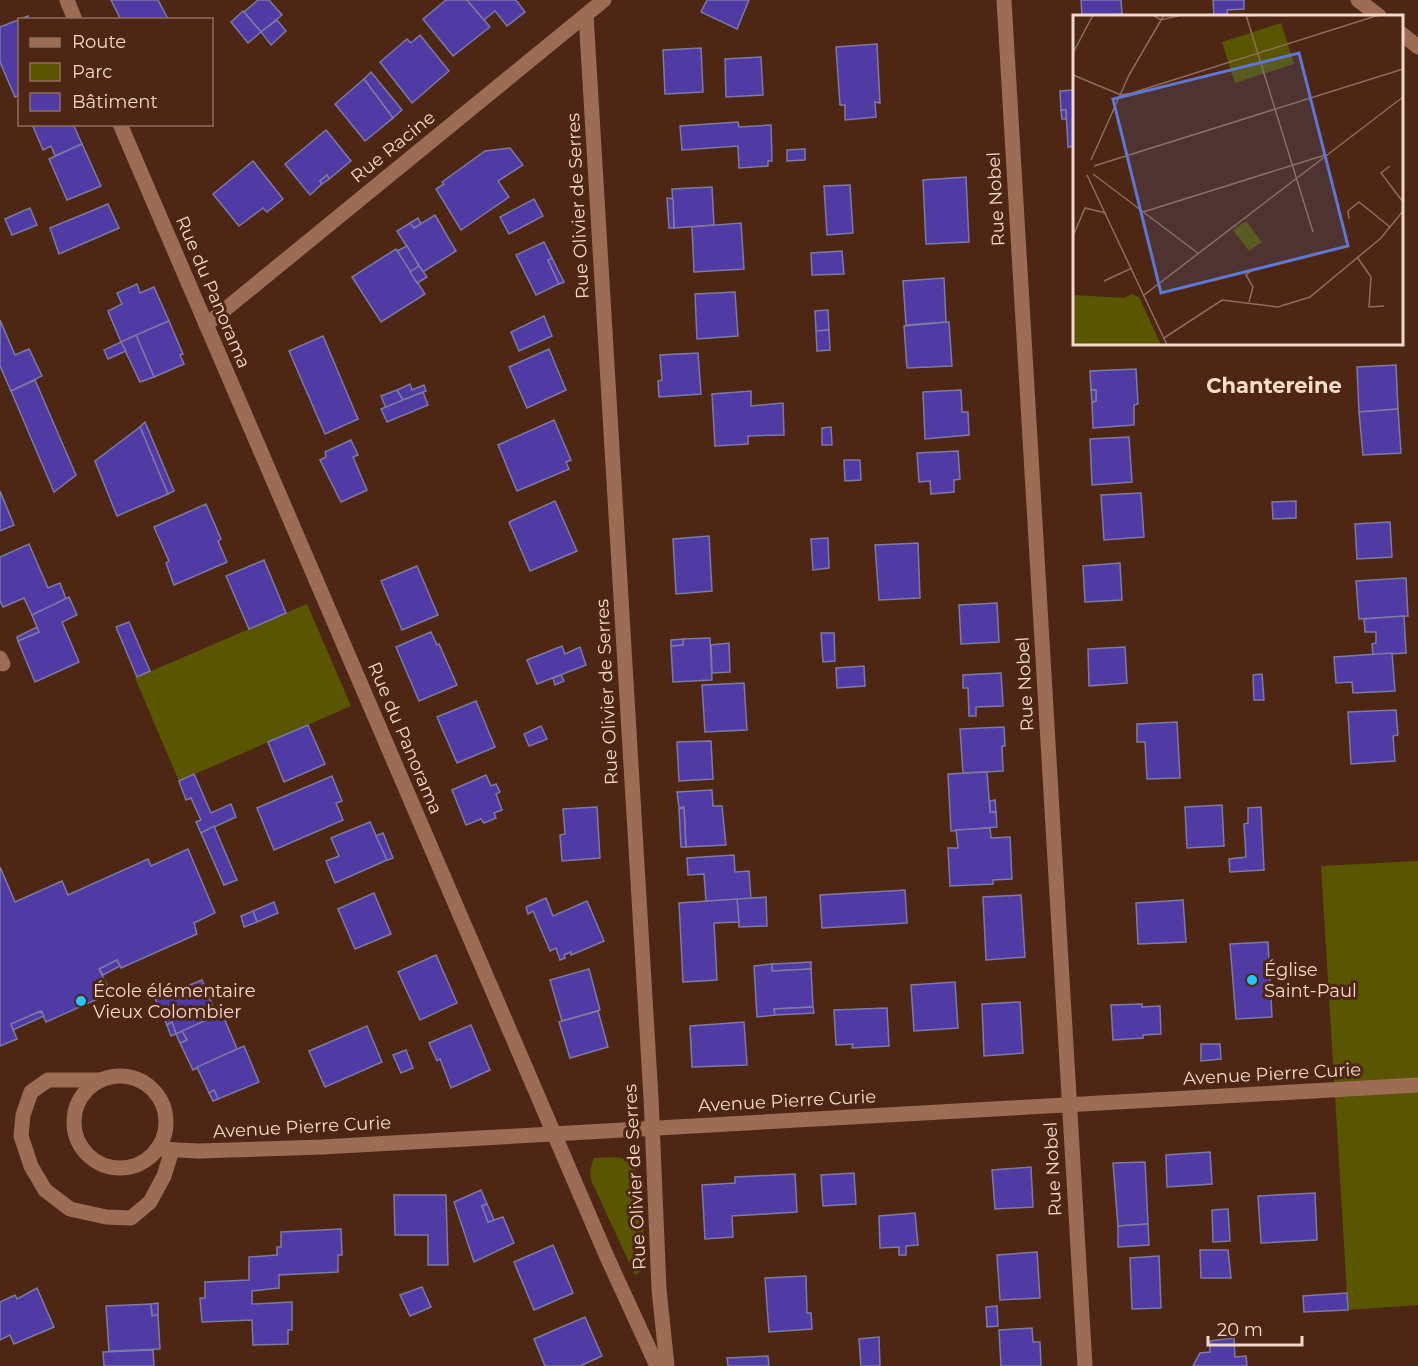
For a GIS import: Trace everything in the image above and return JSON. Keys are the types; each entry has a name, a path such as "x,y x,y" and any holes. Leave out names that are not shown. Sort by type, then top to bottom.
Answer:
{"street":[{"path":"67,0 74,18"},
{"name":"Rue Racine","path":"206,325 604,0"},
{"name":"Rue Nobel","path":"1004,0 1085,1366"},
{"path":"1358,0 1378,15"},
{"name":"Rue Olivier de Serres","path":"586,15 652,1128 659,1289 667,1366"},
{"path":"1403,36 1418,47"},
{"name":"Rue du Panorama","path":"121,126 607,1257 657,1366"},
{"path":"113,1076 129,1076 155,1091 163,1105 166,1120 165,1149 164,1176 150,1202 131,1218 106,1217 70,1209 45,1190 31,1166 21,1136 23,1115 30,1092 48,1080 99,1080 113,1076"},
{"path":"99,1080 86,1089 78,1102 74,1117 74,1132 80,1146 90,1158 118,1168 133,1166 165,1149"},
{"name":"Avenue Pierre Curie","path":"165,1149 199,1151 322,1147 1418,1085"}],"green space":[{"path":"307,604 351,706 179,781 135,678"},
{"path":"1418,861 1418,1305 1348,1310 1321,866"},
{"path":"615,1157 626,1160 631,1163 638,1177 647,1267 635,1275 591,1180 590,1170 594,1158"}],"building":[{"path":"111,0 158,0 167,18 120,18"},
{"path":"258,0 269,0 282,15 261,32 244,12"},
{"path":"446,0 467,0 490,27 453,56 423,19"},
{"path":"467,0 516,0 525,12 507,26 495,11 484,20"},
{"path":"707,0 749,0 737,29 701,12"},
{"path":"1081,0 1121,0 1122,14 1082,15"},
{"path":"1213,0 1244,0 1244,9 1227,10 1228,15 1214,15"},
{"path":"243,11 261,32 248,43 231,22"},
{"path":"18,20 18,96 15,97 0,62 0,27"},
{"path":"277,20 286,31 271,45 261,32"},
{"path":"420,35 449,71 412,103 380,62 407,39 411,43"},
{"path":"877,44 880,103 875,102 876,117 845,120 845,105 840,105 836,47"},
{"path":"701,48 703,92 665,94 663,50"},
{"path":"761,57 763,95 726,97 725,59"},
{"path":"371,72 402,110 393,118 364,79"},
{"path":"364,79 393,118 365,141 335,104"},
{"path":"1073,90 1073,146 1068,147 1066,110 1061,110 1060,91"},
{"path":"1061,110 1066,110 1066,119 1062,119"},
{"path":"738,122 739,127 771,125 772,161 768,161 768,166 739,168 738,146 682,150 680,126"},
{"path":"33,126 74,126 82,144 55,156 51,146 43,150"},
{"path":"326,130 351,161 329,179 327,175 320,181 322,184 310,195 285,164"},
{"path":"82,144 101,186 67,200 49,159"},
{"path":"510,148 523,165 498,181 509,197 461,230 436,189 444,184 442,182 485,151"},
{"path":"805,149 805,160 787,161 787,150"},
{"path":"253,161 283,199 267,212 263,208 239,226 213,194"},
{"path":"327,175 329,179 322,184 320,181"},
{"path":"966,177 969,242 926,244 923,180"},
{"path":"850,185 853,233 827,235 824,186"},
{"path":"712,187 714,225 674,228 672,189"},
{"path":"667,198 673,199 674,228 669,228"},
{"path":"534,199 543,216 509,234 500,217"},
{"path":"108,204 119,228 59,254 50,228"},
{"path":"30,208 37,225 12,235 5,219"},
{"path":"435,215 456,251 423,272 397,231 410,223 414,228"},
{"path":"418,218 421,224 414,228 410,223"},
{"path":"741,223 744,269 694,272 692,227"},
{"path":"544,242 552,258 548,260 559,284 536,295 516,255"},
{"path":"407,246 419,266 410,272 397,251"},
{"path":"396,249 425,294 381,322 352,277"},
{"path":"842,251 844,274 812,275 811,253"},
{"path":"552,258 564,282 559,284 548,260"},
{"path":"419,266 427,277 417,283 410,272"},
{"path":"944,278 946,322 906,325 903,281"},
{"path":"137,284 140,293 154,287 169,321 121,342 108,311 122,304 117,293"},
{"path":"735,292 738,336 697,339 695,294"},
{"path":"828,310 829,330 816,331 815,311"},
{"path":"544,316 552,336 519,351 511,332"},
{"path":"0,320 15,355 29,349 42,376 11,391 0,366"},
{"path":"169,321 183,354 180,355 184,364 154,377 136,335"},
{"path":"949,322 952,366 907,368 904,326"},
{"path":"829,330 830,350 817,351 816,331"},
{"path":"136,335 154,377 140,382 121,342"},
{"path":"323,336 358,419 325,434 289,351"},
{"path":"121,342 126,351 108,359 104,350"},
{"path":"549,349 566,390 527,408 509,367"},
{"path":"698,353 701,394 659,397 658,381 662,380 660,355"},
{"path":"1396,365 1398,409 1359,412 1357,367"},
{"path":"1136,369 1138,404 1134,405 1134,425 1093,428 1092,402 1096,401 1096,390 1091,390 1090,371"},
{"path":"35,380 76,475 54,492 11,391"},
{"path":"410,384 412,390 424,385 426,391 403,400 397,390"},
{"path":"397,390 403,400 386,408 381,396"},
{"path":"961,390 962,412 968,412 969,435 925,439 923,392"},
{"path":"1091,390 1096,390 1096,401 1092,402"},
{"path":"751,391 751,406 783,403 784,435 748,436 748,444 715,446 712,394"},
{"path":"423,392 428,405 387,422 381,409"},
{"path":"1398,409 1401,453 1363,455 1359,412"},
{"path":"554,420 571,460 566,462 569,469 517,491 498,445"},
{"path":"145,422 174,491 168,494 140,427"},
{"path":"140,427 168,494 117,516 95,461"},
{"path":"831,427 832,445 822,445 822,428"},
{"path":"1129,437 1132,482 1092,485 1090,439"},
{"path":"351,440 358,455 353,457 367,490 341,502 320,460 326,457 325,452"},
{"path":"958,451 960,479 954,480 954,492 931,494 930,481 919,482 917,453"},
{"path":"844,460 860,460 861,480 845,481"},
{"path":"0,491 14,525 0,531"},
{"path":"1141,493 1144,537 1104,540 1101,495"},
{"path":"555,501 577,551 530,571 509,522"},
{"path":"1296,501 1296,518 1273,519 1272,502"},
{"path":"206,504 221,539 218,541 227,562 174,585 166,563 169,561 154,527"},
{"path":"1390,522 1392,557 1357,559 1355,524"},
{"path":"709,536 712,591 676,594 673,539"},
{"path":"828,538 829,568 813,570 811,539"},
{"path":"918,543 920,598 879,600 875,545"},
{"path":"29,544 48,588 60,583 66,599 32,615 24,598 3,607 0,601 0,557"},
{"path":"264,560 286,613 249,629 226,576"},
{"path":"1120,563 1122,600 1085,602 1083,566"},
{"path":"417,566 438,615 402,630 381,581"},
{"path":"1406,578 1408,616 1359,619 1356,581"},
{"path":"69,597 77,615 62,622 79,662 35,682 18,641 39,632 32,615"},
{"path":"997,603 999,642 961,644 959,605"},
{"path":"1404,616 1406,653 1373,655 1372,644 1376,643 1376,632 1365,632 1364,619"},
{"path":"129,622 150,671 137,677 116,627"},
{"path":"37,627 39,632 18,641 17,637"},
{"path":"431,632 437,645 439,644 457,685 419,701 396,647"},
{"path":"821,633 834,633 835,661 823,662"},
{"path":"710,638 712,680 673,682 671,646 683,645 683,639"},
{"path":"683,639 683,645 671,646 671,640"},
{"path":"729,643 730,672 712,673 711,645"},
{"path":"562,646 565,654 580,647 586,665 537,684 527,660"},
{"path":"1125,647 1127,683 1089,686 1088,649"},
{"path":"1392,653 1395,691 1353,693 1352,682 1336,683 1334,657"},
{"path":"864,666 865,686 837,688 836,668"},
{"path":"1001,673 1003,706 976,707 976,716 969,716 968,688 963,688 963,675"},
{"path":"1262,674 1264,700 1254,700 1253,675"},
{"path":"561,675 564,681 555,685 553,678"},
{"path":"744,683 747,730 705,732 702,685"},
{"path":"476,701 495,747 457,763 437,717"},
{"path":"1396,710 1398,735 1393,736 1395,761 1351,764 1348,712"},
{"path":"1177,722 1180,778 1147,779 1145,742 1137,742 1137,724"},
{"path":"308,725 325,764 284,782 268,742"},
{"path":"541,726 547,739 529,746 524,734"},
{"path":"1004,727 1003,771 963,773 960,729"},
{"path":"711,741 713,779 679,781 677,742"},
{"path":"987,772 990,812 996,812 997,827 951,831 948,774"},
{"path":"194,774 211,813 231,804 236,817 201,833 196,822 201,820 191,798 186,800 179,781"},
{"path":"486,775 491,786 496,784 500,792 496,794 502,810 494,813 496,818 484,823 481,819 466,825 452,790"},
{"path":"332,776 342,801 336,803 343,820 274,850 257,808"},
{"path":"712,790 713,806 722,806 726,845 686,847 684,807 679,808 677,792"},
{"path":"995,800 996,812 990,812 990,801"},
{"path":"1222,805 1224,846 1187,848 1185,807"},
{"path":"597,807 600,858 562,861 560,835 565,834 563,809"},
{"path":"1261,807 1264,870 1230,872 1229,859 1246,857 1244,824 1248,823 1248,808"},
{"path":"684,808 686,847 681,847 679,809"},
{"path":"370,822 387,860 335,883 326,861 339,856 331,838"},
{"path":"214,826 237,880 224,885 201,833"},
{"path":"990,828 991,838 1010,837 1012,879 993,880 993,884 950,886 948,848 958,848 956,830"},
{"path":"383,833 393,858 387,860 376,836"},
{"path":"188,849 215,913 194,923 197,934 121,968 117,960 99,969 111,993 46,1022 41,1011 11,1024 17,1039 0,1046 0,867 15,902 62,881 68,895 148,859 151,866"},
{"path":"734,855 735,872 749,871 751,899 706,901 704,874 688,875 687,858"},
{"path":"905,890 907,923 822,928 820,895"},
{"path":"374,893 391,934 355,949 338,909"},
{"path":"1021,895 1025,957 986,960 983,897"},
{"path":"766,897 767,926 739,927 737,899"},
{"path":"546,898 553,916 587,901 604,941 571,955 571,952 564,955 565,958 560,960 556,948 550,951 533,911 528,914 526,907"},
{"path":"737,899 739,922 714,923 717,980 683,982 679,903"},
{"path":"1183,900 1186,942 1138,944 1136,903"},
{"path":"274,902 278,913 257,922 253,911"},
{"path":"253,911 257,922 244,927 241,916"},
{"name":"Église Saint-Paul","path":"1268,942 1272,1017 1236,1019 1230,944"},
{"path":"436,955 457,1003 420,1020 398,972"},
{"path":"117,960 120,966 103,975 99,969"},
{"path":"811,962 811,969 772,971 772,964"},
{"path":"772,964 772,971 811,969 813,1007 774,1009 775,1015 757,1017 754,966"},
{"path":"589,969 600,1010 562,1021 550,980"},
{"path":"202,980 217,1016 176,1034 172,1022 167,1025 155,999"},
{"path":"955,982 958,1028 914,1031 911,985"},
{"path":"1020,1002 1023,1053 984,1056 982,1004"},
{"path":"1142,1004 1142,1007 1160,1006 1161,1034 1113,1040 1111,1005"},
{"path":"813,1007 814,1013 775,1015 774,1009"},
{"path":"887,1008 889,1046 852,1048 853,1044 836,1045 834,1010"},
{"path":"41,1011 44,1016 13,1030 11,1024"},
{"path":"598,1011 608,1047 570,1058 559,1022"},
{"path":"222,1013 237,1049 193,1070 180,1043 187,1040 182,1031"},
{"path":"172,1022 176,1034 171,1036 167,1025"},
{"path":"744,1022 747,1065 692,1067 690,1026"},
{"path":"471,1025 490,1070 451,1088 440,1059 437,1061 429,1043"},
{"path":"367,1026 382,1062 325,1087 309,1051"},
{"path":"182,1031 187,1040 180,1043 176,1034"},
{"path":"1201,1044 1220,1044 1221,1059 1201,1061"},
{"path":"244,1046 259,1082 218,1099 214,1090 209,1093 197,1067"},
{"path":"406,1050 413,1068 401,1073 393,1055"},
{"path":"214,1090 218,1099 213,1101 209,1093"},
{"path":"1210,1152 1212,1184 1167,1187 1166,1155"},
{"path":"1145,1162 1148,1224 1118,1226 1113,1163"},
{"path":"1031,1167 1033,1207 995,1209 992,1170"},
{"path":"854,1173 856,1204 823,1206 821,1175"},
{"path":"795,1174 797,1212 732,1216 733,1237 705,1239 702,1185 735,1183 735,1177"},
{"path":"481,1190 487,1204 482,1206 488,1222 503,1217 514,1243 474,1262 454,1202"},
{"path":"1315,1193 1317,1240 1261,1243 1258,1196"},
{"path":"394,1195 446,1195 448,1265 428,1265 428,1235 395,1235"},
{"path":"487,1204 494,1220 488,1222 482,1206"},
{"path":"1228,1209 1230,1241 1213,1242 1212,1210"},
{"path":"915,1213 918,1245 906,1246 906,1255 899,1255 899,1247 880,1248 879,1216"},
{"path":"1148,1224 1149,1245 1118,1247 1118,1226"},
{"path":"341,1229 342,1255 338,1255 338,1272 279,1275 279,1288 252,1291 252,1304 292,1302 292,1330 288,1330 288,1344 253,1345 252,1320 202,1322 200,1298 205,1298 205,1282 249,1280 249,1257 277,1255 277,1247 281,1247 281,1232"},
{"path":"553,1245 573,1293 534,1310 514,1262"},
{"path":"1200,1250 1228,1250 1231,1278 1201,1278"},
{"path":"1037,1252 1040,1298 1000,1300 997,1255"},
{"path":"1159,1256 1161,1308 1132,1309 1130,1258"},
{"path":"806,1276 807,1313 811,1313 812,1329 769,1332 765,1278"},
{"path":"422,1287 431,1307 410,1316 400,1295"},
{"path":"37,1288 54,1327 14,1344 10,1335 0,1340 0,1302 15,1295 17,1299"},
{"path":"1347,1293 1348,1310 1304,1312 1303,1296"},
{"path":"158,1303 158,1315 152,1316 151,1304"},
{"path":"151,1304 152,1316 158,1315 160,1349 109,1351 106,1306"},
{"path":"997,1306 998,1326 987,1327 986,1307"},
{"path":"585,1317 602,1356 580,1366 545,1366 534,1339"},
{"path":"1032,1328 1033,1342 1040,1342 1041,1366 1001,1366 999,1330"},
{"path":"879,1337 880,1366 861,1366 859,1339"},
{"path":"1234,1338 1235,1357 1246,1356 1247,1366 1193,1366 1200,1353 1210,1352 1210,1341"},
{"path":"153,1350 154,1366 104,1366 103,1352"},
{"path":"768,1356 769,1366 728,1366 727,1358"}],"place":[{"name":"Église Saint-Paul","path":"1252,980"},
{"name":"École élémentaire Vieux Colombier","path":"81,1001"}],"district":[{"name":"Chantereine","path":"1274,386"}]}
